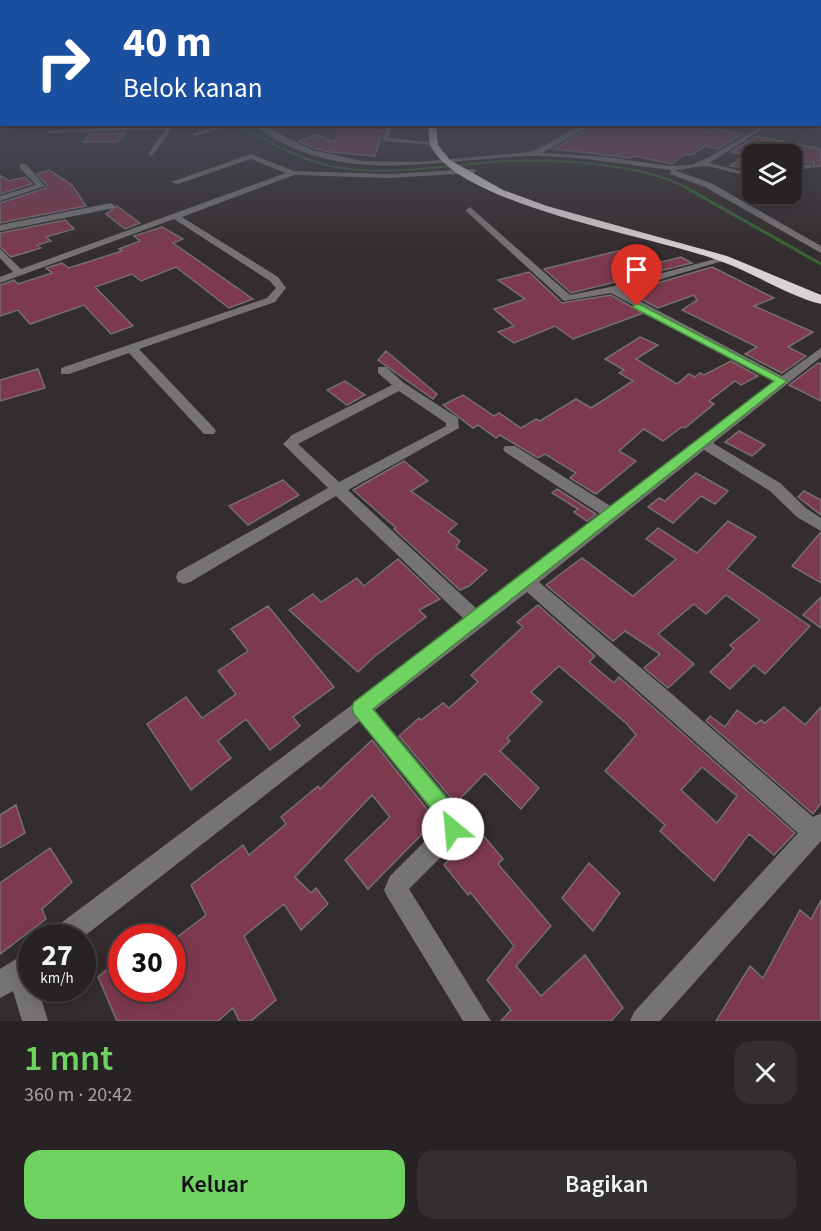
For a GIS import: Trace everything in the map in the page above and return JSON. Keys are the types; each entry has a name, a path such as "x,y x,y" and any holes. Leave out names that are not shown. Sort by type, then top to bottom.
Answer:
{"highway":[{"path":"450,158 460,167 500,192 543,208 765,271 821,300"},
{"path":"454,158 460,167 550,203 700,245 821,292"}],"street":[{"path":"175,182 246,158"},
{"path":"255,158 293,173 389,176 511,158"},
{"path":"331,158 345,162 460,167"},
{"path":"586,158 682,168 703,164 713,158"},
{"path":"703,164 742,173"},
{"path":"0,199 41,186 22,166"},
{"path":"802,167 808,166"},
{"path":"656,167 708,185 821,250"},
{"path":"0,280 293,173"},
{"path":"0,228 111,206"},
{"path":"470,210 565,298 612,290 723,258"},
{"path":"65,371 271,300 281,288 274,279 175,216"},
{"path":"0,252 19,273"},
{"path":"612,290 782,381"},
{"path":"131,348 209,431"},
{"path":"80,924 526,582 821,351"},
{"path":"184,577 454,425 453,421 400,386 382,370"},
{"path":"400,386 290,442 291,446 476,619"},
{"path":"702,442 776,487 802,513 821,525"},
{"path":"510,449 612,514"},
{"path":"526,582 818,829 643,1021"},
{"path":"361,708 452,820 453,829 398,884 396,890 478,1021"},
{"path":"0,985 18,971"},
{"path":"31,1002 34,1021"}],"building":[{"path":"643,158 680,158 672,164"},
{"path":"742,158 742,167 730,166"},
{"path":"802,158 821,158 821,166 813,167 813,162 802,163"},
{"path":"49,170 72,185 86,206 0,223 0,203 46,188 47,185 37,174"},
{"path":"0,175 9,181 25,177 32,184 0,194"},
{"path":"117,206 140,223 125,229 106,214"},
{"path":"65,220 74,229 46,237 51,241 37,245 41,248 11,257 0,247 0,233"},
{"path":"162,227 183,239 173,243 253,299 229,308 176,267 141,281 132,274 95,287 133,326 111,334 84,305 30,324 18,310 0,316 0,285 14,280 18,284 52,273 46,268 62,263 69,268 122,251 119,249 140,241 134,236"},
{"path":"630,248 639,252 644,251 662,262 681,257 692,263 571,293 544,269"},
{"path":"712,267 774,298 754,306 813,332 788,347 806,356 782,373 745,354 757,347 682,310 697,300 694,295 658,308 627,292"},
{"path":"529,272 562,303 611,295 643,313 573,339 555,326 514,343 498,332 514,326 494,309 525,299 498,280"},
{"path":"640,337 658,345 636,359 677,384 689,374 695,377 700,373 704,375 731,361 758,376 741,385 735,381 709,401 714,404 685,428 682,427 663,441 644,429 619,451 636,461 596,494 570,478 576,473 545,454 538,458 500,435 496,438 478,425 473,428 443,405 463,395 494,416 499,413 521,428 536,419 540,421 576,399 591,408 633,381 619,373 624,370 605,359"},
{"path":"386,351 437,394 433,399 378,360"},
{"path":"818,363 821,364 821,401 789,385"},
{"path":"38,369 45,388 0,401 0,380"},
{"path":"345,381 365,395 347,405 327,390"},
{"path":"739,431 765,445 752,456 725,442"},
{"path":"404,461 428,481 411,491 457,524 448,532 460,541 456,547 487,570 469,586 460,590 353,490"},
{"path":"696,473 728,491 715,504 701,496 673,523 648,507 659,498 665,501"},
{"path":"283,480 299,495 248,525 229,506"},
{"path":"557,489 596,514 587,521 574,512 578,509 552,493"},
{"path":"804,491 821,500 821,515 798,497"},
{"path":"728,521 756,537 727,569 810,626 765,674 754,665 730,689 710,672 734,649 730,645 760,620 726,595 706,614 694,604 658,634 694,664 668,688 644,668 660,654 625,631 613,641 546,585 582,558 633,596 676,559 646,539 658,528 697,553"},
{"path":"821,533 821,583 792,566"},
{"path":"398,559 440,599 419,610 426,617 358,672 289,610 313,594 321,602 357,578 364,586"},
{"path":"821,597 821,628 803,615"},
{"path":"538,605 595,656 589,662 614,683 619,677 795,833 774,855 749,834 714,881 660,831 665,825 605,771 636,735 627,724 559,666 531,692 542,702 507,738 510,741 500,751 539,788 521,809 485,773 456,803 503,859 498,864 551,926 516,966 541,996 585,955 623,1008 611,1021 501,1021 511,1010 487,980 514,946 470,892 468,895 444,865 456,852 453,848 464,834 462,811 399,736 419,718 421,720 443,703 449,708 478,682 471,675 523,627 517,622","holes":["702,767 737,796 717,823 681,790"]},
{"path":"268,606 334,687 293,717 300,726 270,750 246,719 218,741 231,758 191,790 147,724 186,697 202,718 236,694 218,671 248,651 231,629"},
{"path":"784,707 805,725 821,707 821,803 813,814 706,721 710,716 725,727 737,710 756,724 761,720 765,723"},
{"path":"372,740 439,824 436,827 433,823 368,889 345,860 390,817 372,795 295,877 311,893 316,888 328,904 301,930 284,904 244,936 276,1000 251,1021 239,1021 233,1008 218,1021 117,1021 109,1002 186,1002 186,930 206,915 191,885 243,845 249,855 286,824 281,817 318,786 320,789"},
{"path":"16,805 25,833 0,848 0,815"},
{"path":"50,848 72,882 42,909 46,919 39,924 18,924 18,940 0,954 0,883"},
{"path":"589,863 620,893 593,931 562,898"},
{"path":"821,900 821,1021 716,1021 750,966 763,978 800,910 811,919"},
{"path":"108,969 108,1000 98,977"}],"waterway":[{"path":"303,158 330,166 374,171 508,161 575,162 648,173 686,188"},
{"path":"686,188 821,264"}],"route":[{"path":"453,829 452,820 447,812 361,708 782,381 637,306"}]}
